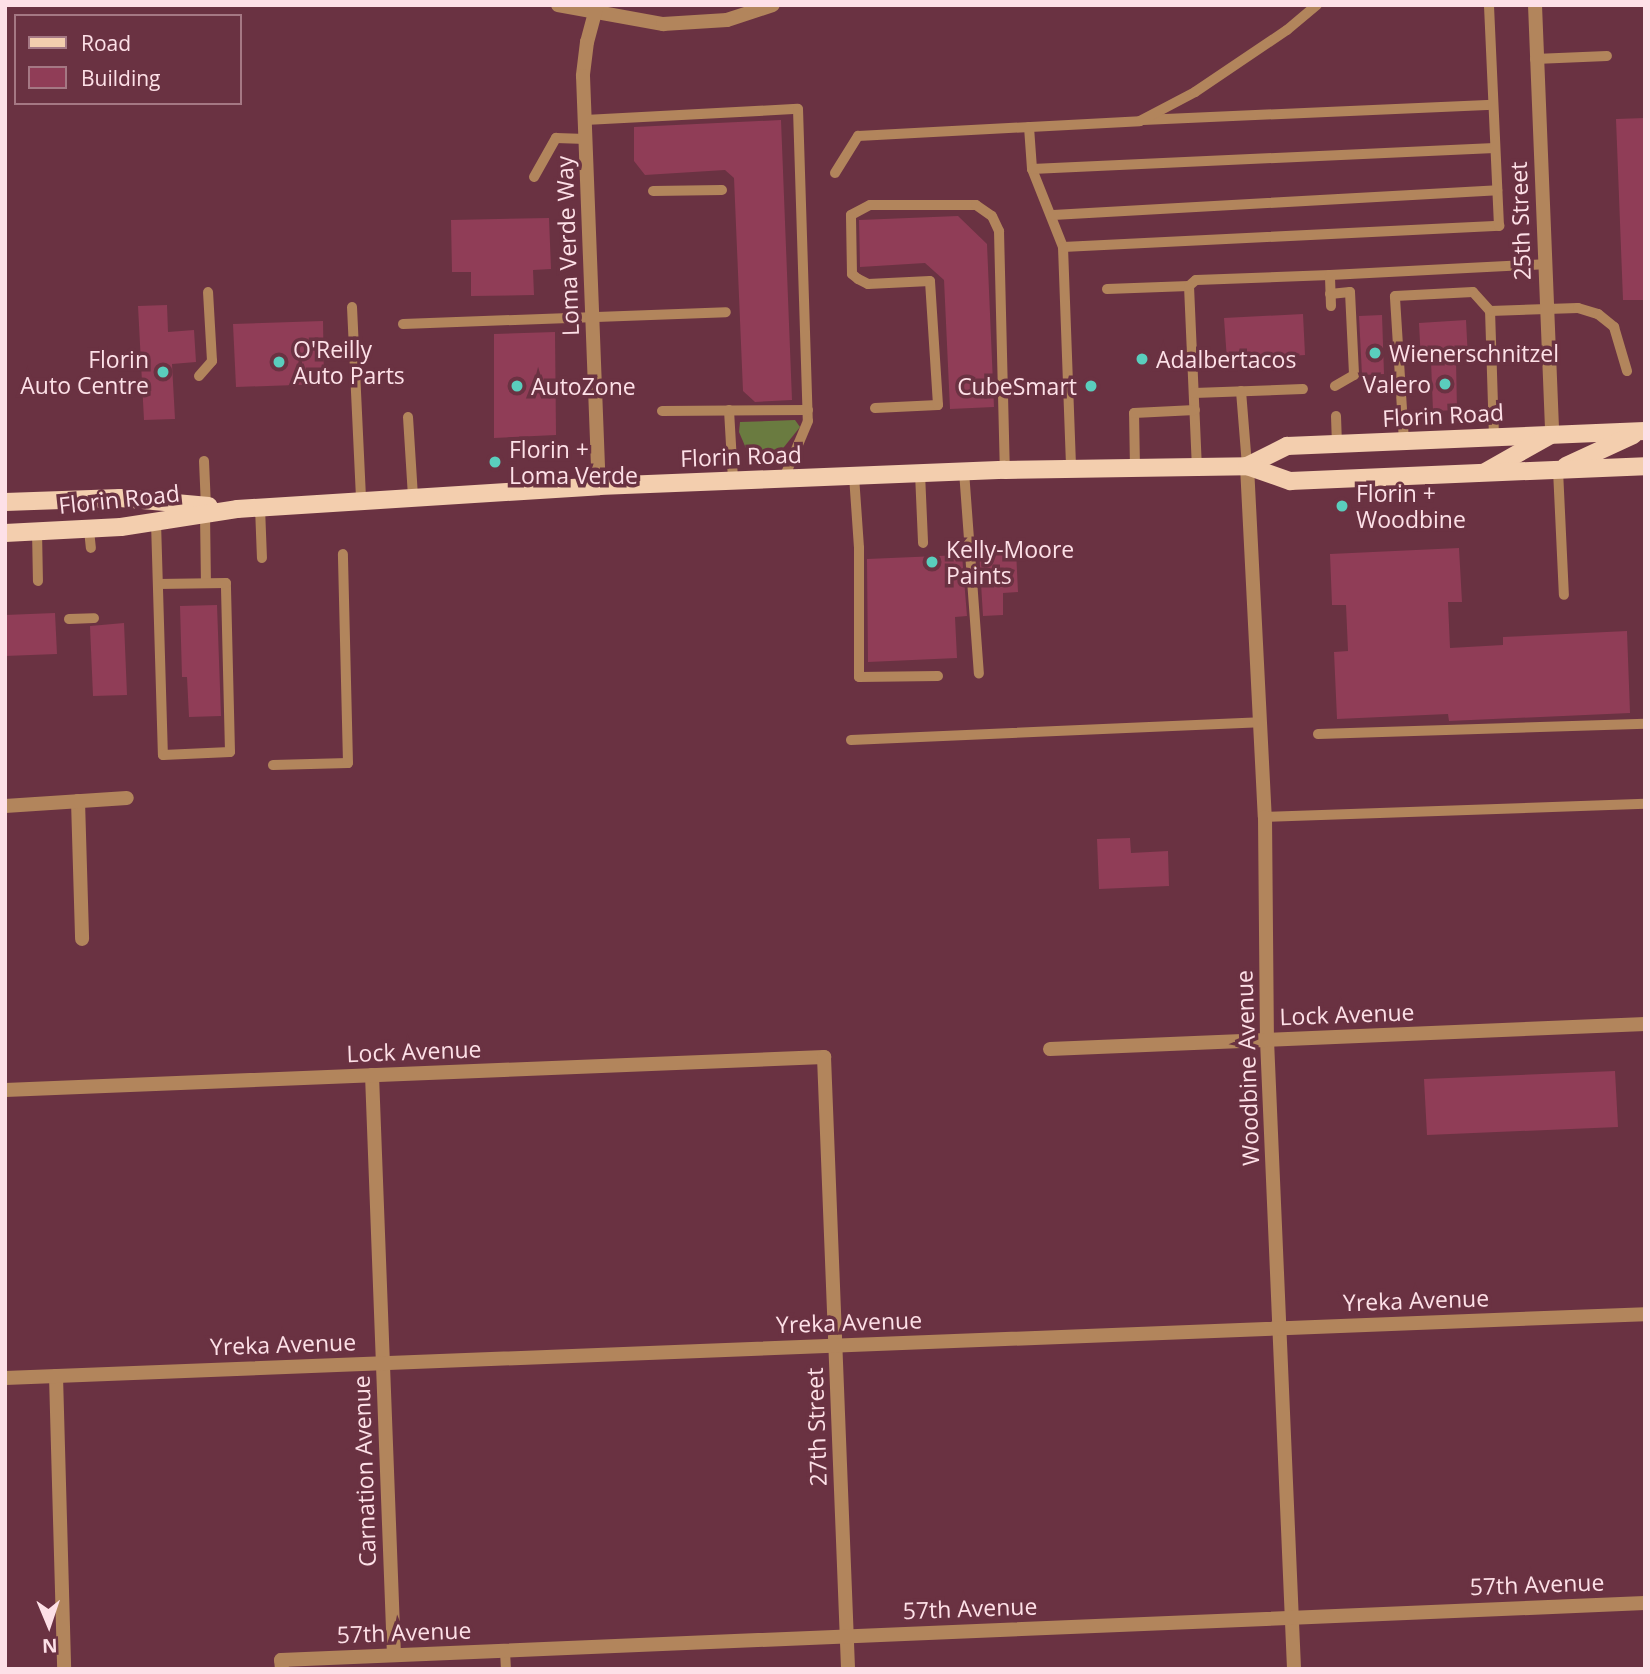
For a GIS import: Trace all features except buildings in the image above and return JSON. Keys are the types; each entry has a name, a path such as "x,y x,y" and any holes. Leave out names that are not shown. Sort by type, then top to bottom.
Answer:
{"main road":[{"name":"Florin Road","path":"1248,466 1287,446 1643,431"},
{"path":"1558,470 1643,431"},
{"path":"1482,473 1552,434"},
{"name":"Florin Road","path":"5,502 120,498 205,510 599,486 964,471 1248,466 1290,481 1645,467"},
{"name":"Florin Road","path":"5,533 89,530 156,522 205,510"}],"street":[{"path":"558,5 596,8 663,24 727,19 773,5"},
{"name":"25th Street","path":"1535,5 1535,60 1552,434"},
{"name":"Loma Verde Way","path":"596,8 583,76 599,486"},
{"name":"Woodbine Avenue","path":"1248,466 1265,817 1267,1040 1294,1669"},
{"path":"5,806 127,798"},
{"path":"78,802 82,939"},
{"name":"Lock Avenue","path":"1050,1049 1645,1024"},
{"name":"Lock Avenue","path":"5,1090 824,1057"},
{"name":"27th Street","path":"824,1057 848,1669"},
{"name":"Carnation Avenue","path":"372,1075 394,1655"},
{"name":"Yreka Avenue","path":"5,1378 1645,1314"},
{"path":"56,1376 64,1668"},
{"name":"57th Avenue","path":"282,1669 281,1660 1645,1603"}],"lane":[{"path":"1140,121 1195,92 1287,30 1317,5"},
{"path":"1063,247 1499,226 1489,5"},
{"path":"1535,60 1607,56"},
{"path":"835,173 858,136 1493,105"},
{"path":"585,120 798,109 808,421 784,478"},
{"path":"1029,127 1032,169 1063,247 1071,469"},
{"path":"534,177 556,138 586,139"},
{"path":"1032,169 1495,148"},
{"path":"653,191 722,190"},
{"path":"1052,215 1497,190"},
{"path":"875,408 937,405 930,281 868,284 852,274 851,215 870,205 976,205 992,216 999,231 1005,470"},
{"path":"1107,289 1189,286 1196,280 1544,264"},
{"path":"1330,275 1331,306"},
{"path":"1189,286 1197,466"},
{"path":"199,376 212,361 208,292"},
{"path":"1331,294 1350,292 1351,306 1354,375 1335,386"},
{"path":"1404,441 1395,296 1473,292 1490,311 1494,437"},
{"path":"352,307 361,501"},
{"path":"1490,311 1578,308 1598,314 1614,327 1628,370"},
{"path":"403,324 726,312"},
{"path":"1194,393 1303,388"},
{"path":"1241,391 1248,466"},
{"path":"729,410 733,480"},
{"path":"662,411 808,410"},
{"path":"1135,468 1134,412 1195,410"},
{"path":"1336,416 1337,443"},
{"path":"408,417 413,497"},
{"path":"204,461 206,583"},
{"path":"1558,470 1564,595"},
{"path":"964,471 979,673"},
{"path":"920,473 923,543"},
{"path":"854,476 859,548 859,677 938,676"},
{"path":"260,507 262,558"},
{"path":"156,522 163,755 230,752 226,583 158,584"},
{"path":"89,530 91,548"},
{"path":"37,531 38,581"},
{"path":"273,765 348,762 343,554"},
{"path":"69,619 94,618"},
{"path":"851,740 1260,722"},
{"path":"1318,734 1645,724"},
{"path":"1265,817 1645,804"},
{"path":"505,1651 506,1669"}],"green space":[{"path":"795,420 800,427 780,452 748,453 739,432 740,422"}],"place":[{"name":"Wienerschnitzel","path":"1375,353"},
{"name":"Adalbertacos","path":"1142,359"},
{"name":"O'Reilly Auto Parts","path":"279,362"},
{"name":"Florin Auto Centre","path":"163,372"},
{"name":"Valero","path":"1445,384"},
{"name":"AutoZone","path":"517,386"},
{"name":"CubeSmart","path":"1091,386"},
{"name":"Florin + Loma Verde","path":"495,462"},
{"name":"Florin + Woodbine","path":"1342,506"},
{"name":"Kelly-Moore Paints","path":"932,562"}]}
